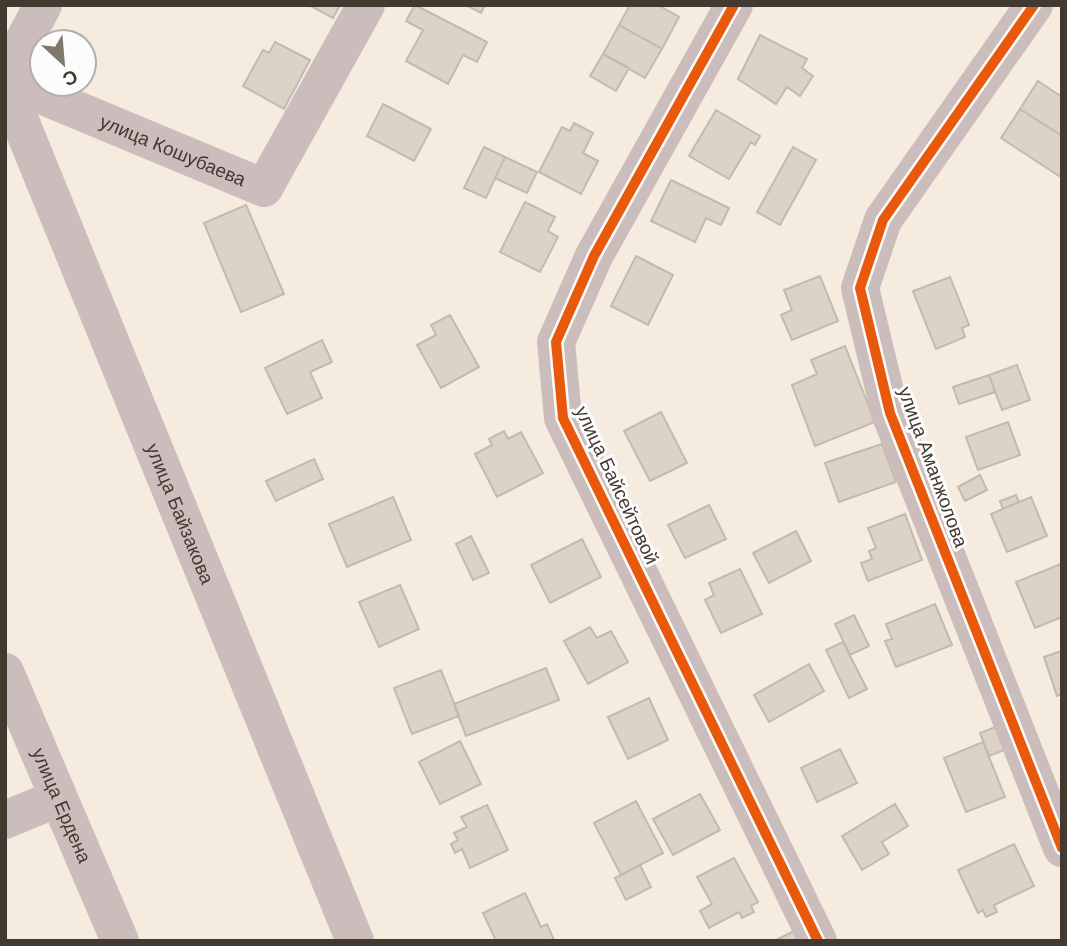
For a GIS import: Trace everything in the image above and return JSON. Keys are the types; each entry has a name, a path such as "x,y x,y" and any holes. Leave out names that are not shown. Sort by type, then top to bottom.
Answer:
{"street":[{"path":"5,80 43,5"},
{"name":"улица Кошубаева","path":"5,80 264,188 366,5"},
{"name":"улица Байсейтовой","path":"734,5 594,256 556,342 563,418 818,941"},
{"name":"улица Аманжолова","path":"1034,5 884,220 860,288 890,413 1062,848"},
{"name":"улица Байзакова","path":"5,80 355,941"},
{"name":"улица Ердена","path":"5,672 120,941"},
{"path":"5,820 58,798"}],"building":[{"path":"309,5 340,5 333,18"},
{"path":"415,5 487,42 477,62 463,55 448,84 406,61 423,30 406,21"},
{"path":"466,5 485,5 481,13"},
{"path":"630,5 658,5 679,17 662,49 619,25"},
{"path":"619,25 662,49 645,78 603,54"},
{"path":"760,35 807,59 802,68 813,76 800,96 787,87 776,104 738,79"},
{"path":"275,42 310,60 284,109 243,86 263,50 269,53"},
{"path":"603,54 629,68 616,91 590,76"},
{"path":"1038,81 1062,97 1062,136 1020,109"},
{"path":"383,104 431,129 414,161 367,136"},
{"path":"1020,109 1062,136 1062,178 1001,138"},
{"path":"716,110 760,136 755,145 751,142 729,179 689,156"},
{"path":"574,123 593,133 583,153 598,161 581,194 539,172 562,127 570,131"},
{"path":"484,147 505,157 486,198 464,188"},
{"path":"793,147 816,160 780,225 757,212"},
{"path":"505,157 537,172 527,193 495,178"},
{"path":"671,180 729,208 721,225 706,218 695,242 651,221"},
{"path":"525,202 555,217 548,231 558,237 540,272 500,252"},
{"path":"246,205 284,294 241,312 204,223"},
{"path":"636,256 673,275 648,325 611,306"},
{"path":"820,276 838,321 792,340 781,315 792,310 784,290"},
{"path":"950,277 969,325 962,328 965,337 936,349 913,291"},
{"path":"450,315 479,367 441,388 417,345 436,335 431,325"},
{"path":"322,340 332,362 310,372 322,398 287,414 265,368"},
{"path":"845,346 875,422 815,446 792,385 817,374 811,360"},
{"path":"1017,365 1030,400 1002,410 989,375"},
{"path":"989,375 995,392 959,404 953,387"},
{"path":"661,412 687,463 650,481 624,431"},
{"path":"1008,422 1020,455 978,470 966,437"},
{"path":"504,431 508,439 521,432 543,473 497,497 475,454 492,445 489,439"},
{"path":"882,444 896,482 839,502 825,463"},
{"path":"314,459 323,479 276,501 266,481"},
{"path":"980,475 987,490 965,501 958,487"},
{"path":"1016,495 1019,502 1003,509 1000,501"},
{"path":"393,497 411,540 347,567 329,524"},
{"path":"1031,497 1047,536 1007,552 991,514"},
{"path":"709,505 726,539 685,558 668,525"},
{"path":"905,514 922,560 868,581 861,563 872,559 869,551 876,548 868,528"},
{"path":"796,531 811,561 769,583 753,553"},
{"path":"471,536 489,573 473,580 456,544"},
{"path":"582,539 601,577 550,603 531,565"},
{"path":"1061,564 1062,617 1035,628 1016,582"},
{"path":"740,569 762,614 721,633 705,600 714,595 709,583"},
{"path":"400,585 419,629 379,647 359,602"},
{"path":"935,604 952,645 896,667 885,641 892,639 886,624"},
{"path":"854,615 869,646 850,655 835,624"},
{"path":"590,627 597,638 611,631 628,662 588,684 564,641"},
{"path":"843,642 867,689 849,698 826,650"},
{"path":"1062,651 1062,694 1057,696 1044,657"},
{"path":"809,664 824,691 769,722 754,695"},
{"path":"546,668 559,700 466,736 454,704"},
{"path":"441,670 459,716 412,734 394,688"},
{"path":"649,698 668,740 628,759 608,717"},
{"path":"998,726 1007,749 989,756 980,733"},
{"path":"460,741 481,784 440,804 419,762"},
{"path":"983,742 1005,797 966,812 944,758"},
{"path":"840,749 857,783 817,802 801,768"},
{"path":"700,794 720,830 673,855 653,819"},
{"path":"636,801 663,853 621,875 594,823"},
{"path":"895,804 908,826 882,842 889,854 862,870 842,836"},
{"path":"487,805 508,850 470,868 462,849 455,853 451,844 458,840 454,833 467,827 461,817"},
{"path":"1014,844 1034,886 994,905 997,912 986,917 983,910 978,913 958,870"},
{"path":"734,858 758,902 751,906 754,912 742,918 739,912 709,928 700,911 712,904 697,877"},
{"path":"640,865 651,887 626,900 615,878"},
{"path":"525,893 541,927 547,924 554,940 496,941 483,913"},
{"path":"794,931 799,941 774,941"}],"cycle path":[{"path":"734,5 594,256 556,342 563,418 818,941"},
{"path":"1034,5 883,220 860,288 890,413 1062,848"}]}
